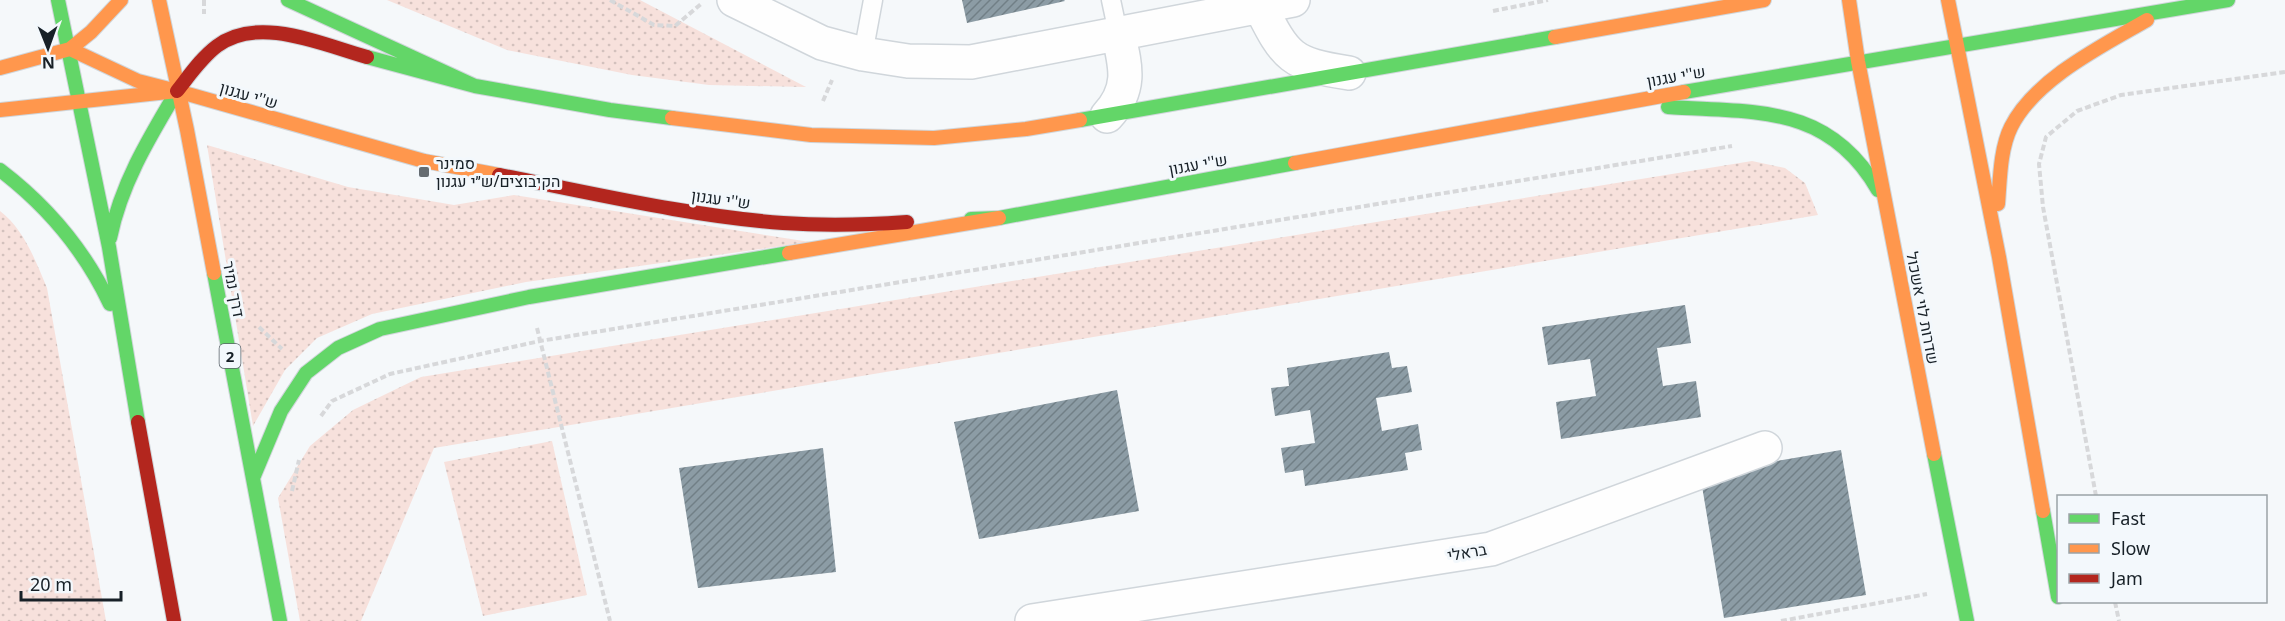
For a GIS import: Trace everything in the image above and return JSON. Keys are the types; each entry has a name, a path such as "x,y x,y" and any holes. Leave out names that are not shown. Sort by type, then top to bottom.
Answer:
{"main road":[{"path":"58,0 70,49 109,247 174,621"},
{"path":"0,69 70,49 98,26 121,0"},
{"name":"דרך נמיר","path":"159,0 254,478 280,621"},
{"path":"288,0 475,86"},
{"path":"1704,12 1730,0"},
{"path":"109,247 113,217 121,197 144,147 177,91 204,56 223,41 237,34 253,31 272,32 475,86 610,110 811,135 934,138 1026,129 1107,116 1764,0"},
{"name":"שדרות לוי אשכול","path":"1849,0 1858,61 1967,621"},
{"path":"1948,0 1999,257 2057,586"},
{"name":"ש''י עגנון","path":"0,110 177,91 424,161 702,214 783,223 862,225 999,218 1858,61 2228,0"},
{"path":"1999,257 2000,177 2010,128 2025,106 2085,56 2166,9"},
{"path":"70,49 138,81 177,91"},
{"path":"1616,104 1783,116 1810,125 1856,158 1872,177 1887,207"},
{"path":"0,170 11,177 52,219 82,255 105,292 122,332"},
{"path":"254,478 281,411 306,373 338,348 380,329 530,297 999,218"}],"street":[{"path":"735,0 822,43 854,52 908,61 971,62 1293,0"},
{"path":"1260,6 1275,36 1286,51 1316,68 1349,73"},
{"path":"1107,116 1117,105 1126,79 1118,33"},
{"name":"בראלי","path":"1032,621 1156,612 1491,549 1765,448"}],"lane":[{"path":"854,52 873,0"},
{"path":"1111,0 1118,33"}],"path":[{"path":"204,0 204,56"},
{"path":"610,0 654,25 675,26 706,0"},
{"path":"811,135 854,52"},
{"path":"2096,495 2043,207 2039,164 2046,137 2077,111 2121,95 2285,72"},
{"path":"315,423 333,401 390,374 540,341 1737,146"},
{"path":"530,297 610,621"},
{"path":"257,324 333,401"},
{"path":"291,492 300,459"},
{"path":"1780,621 1961,588"},
{"path":"2115,603 2119,621"}],"shaded area":[{"path":"387,0 640,0 806,87 709,85 632,75 507,50"},
{"path":"207,145 348,187 454,205 514,195 810,242 526,282 372,314 317,338 285,370 253,426"},
{"path":"1752,161 1785,168 1805,183 1818,215 434,448 361,621 300,621 278,498 310,446 353,410 421,377"},
{"path":"0,211 23,236 47,288 106,621 0,621"},
{"path":"552,441 587,595 483,616 444,462"}],"building":[{"path":"962,0 1064,0 1065,1 967,23"},
{"path":"1685,305 1691,343 1657,348 1663,386 1696,381 1701,417 1561,439 1556,402 1596,396 1590,359 1548,365 1542,327"},
{"path":"1389,352 1392,368 1407,366 1412,392 1376,398 1382,431 1418,424 1422,450 1405,453 1408,470 1305,486 1303,470 1285,473 1281,448 1315,443 1310,410 1275,416 1271,388 1289,386 1287,368"},
{"path":"1117,390 1139,511 979,539 954,422"},
{"path":"823,448 836,572 698,588 679,468"},
{"path":"1841,450 1866,595 1724,618 1700,474"}],"traffic: fast":[{"path":"58,0 109,247 138,422"},
{"path":"288,0 475,86"},
{"path":"1684,92 2228,0"},
{"path":"1080,120 1555,37"},
{"path":"367,57 475,86 610,110 672,118"},
{"path":"110,238 129,180 146,144 177,91"},
{"path":"1668,107 1759,113 1786,118 1812,127 1836,141 1858,162 1878,190"},
{"path":"971,219 999,218 1295,163"},
{"path":"0,170 33,198 63,230 89,266 110,304"},
{"path":"253,478 281,411 306,373 338,348 380,329 529,297 789,253"},
{"path":"214,273 280,621"},
{"path":"1934,454 1967,621"},
{"path":"2043,511 2057,591"}],"traffic: slow":[{"path":"0,68 70,49 91,32 121,0"},
{"path":"159,0 214,273"},
{"path":"1555,37 1764,0"},
{"path":"1849,0 1858,61 1934,454"},
{"path":"1948,0 1999,257 2043,511"},
{"path":"1998,204 2001,165 2007,136 2022,110 2036,94 2071,65 2147,20"},
{"path":"70,49 138,81 177,91"},
{"path":"0,110 177,91 424,161 499,175"},
{"path":"1295,163 1684,92"},
{"path":"672,118 811,135 934,138 1026,129 1080,120"},
{"path":"789,253 999,218"}],"traffic: jam":[{"path":"177,91 200,62 217,46 233,37 251,33 270,32 290,35 367,57"},
{"path":"499,175 641,203 747,220 830,225 907,222"},
{"path":"138,422 174,621"}],"place":[{"name":"סמינר הקיבוצים/ש״י עגנון","path":"424,172"}]}
